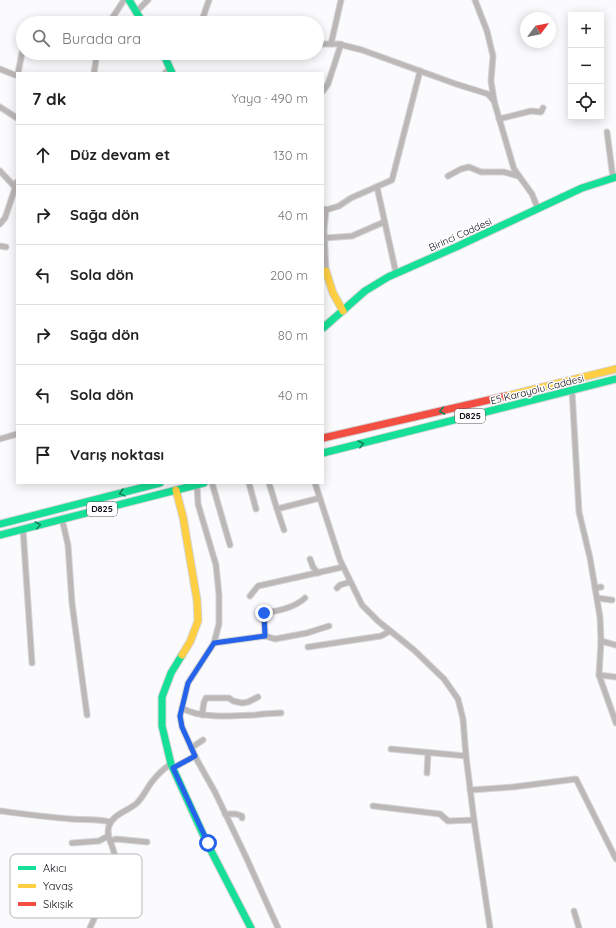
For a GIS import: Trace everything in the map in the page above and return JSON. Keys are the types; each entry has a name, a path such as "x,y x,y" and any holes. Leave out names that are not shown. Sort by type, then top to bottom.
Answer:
{"main road":[{"path":"129,0 139,16"},
{"path":"165,60 169,71"},
{"name":"Birinci Caddesi","path":"324,327 366,291 388,277 582,188 615,177"},
{"path":"324,270 333,293 343,311"},
{"name":"E5 Karayolu Caddesi","path":"324,438 491,400 616,369"},
{"name":"E5 Karayolu Caddesi","path":"324,453 616,379"},
{"name":"D825","path":"0,524 156,484"},
{"name":"D825","path":"0,535 201,484"},
{"path":"176,490 183,517 197,600 198,621 190,642 171,673 162,697 162,726 172,766 208,843 251,928"}],"street":[{"path":"114,16 124,0"},
{"path":"136,12 148,0"},
{"path":"203,16 209,0"},
{"path":"331,44 341,0"},
{"path":"475,0 487,31 493,56 491,82 494,100 514,169 532,194 538,209"},
{"path":"324,90 328,84 341,44"},
{"path":"324,45 341,44 362,50 488,94 494,100"},
{"path":"17,72 20,60"},
{"path":"94,72 96,60"},
{"path":"0,69 16,74"},
{"path":"324,270 324,210 339,206 350,198 392,180 420,71"},
{"path":"0,107 16,117"},
{"path":"499,119 531,111 534,113 541,112 543,108"},
{"path":"607,132 615,177"},
{"path":"448,176 461,169 469,167 481,172 504,172 518,176"},
{"path":"0,170 16,184 5,218 0,224"},
{"path":"377,187 396,273"},
{"path":"325,238 352,236 384,222"},
{"path":"0,246 6,247"},
{"path":"572,390 579,512 590,558 600,618 601,641 599,675 616,723"},
{"path":"0,439 16,434"},
{"path":"201,484 198,504 216,565 219,596 219,624 214,643 188,683 180,716 182,727 195,756 225,814 278,928"},
{"path":"212,484 230,545"},
{"path":"249,484 256,509"},
{"path":"269,484 284,530"},
{"path":"316,484 343,566 362,605 378,621 414,650 444,678 458,699 463,719 470,790 490,928"},
{"path":"277,509 320,498"},
{"path":"62,519 68,545 72,603 87,715"},
{"path":"23,529 32,663"},
{"path":"310,559 313,567 318,573"},
{"path":"250,596 258,586 343,566"},
{"path":"337,588 350,582"},
{"path":"594,588 601,586"},
{"path":"265,636 264,613 300,603 305,598"},
{"path":"597,598 612,600"},
{"path":"214,643 265,636 275,639 307,633 329,626"},
{"path":"308,647 381,636 390,630"},
{"path":"601,641 616,645"},
{"path":"599,675 616,677"},
{"path":"202,715 206,698 229,698 233,702 242,703 258,697"},
{"path":"182,708 192,713 202,715 255,716 281,713"},
{"path":"192,748 203,740"},
{"path":"390,749 466,756"},
{"path":"427,773 428,752"},
{"path":"114,854 109,839 108,828 110,822 142,798 161,771 195,756"},
{"path":"470,790 513,787 576,779 616,859"},
{"path":"373,806 440,814 446,820 474,820"},
{"path":"0,811 110,822"},
{"path":"225,814 236,814 242,816 242,818"},
{"path":"72,843 109,839 147,842"},
{"path":"574,911 579,928"},
{"path":"90,928 94,918"}],"traffic: fast":[{"path":"129,0 139,16"},
{"path":"166,60 172,72"},
{"path":"324,327 365,291 388,277 582,188 616,177"},
{"path":"324,453 616,379"},
{"path":"0,524 156,484"},
{"path":"0,535 200,484"},
{"path":"182,655 171,673 162,697 162,726 171,764 207,843 251,928"}],"traffic: slow":[{"path":"326,271 333,293 343,311"},
{"path":"506,396 616,369"},
{"path":"176,490 183,517 197,600 198,621 190,642 182,655"}],"traffic: jam":[{"path":"324,438 506,396"}],"route":[{"path":"208,843 173,768 195,756 182,727 180,716 185,691 188,683 214,643 265,636 263,618 264,613"}]}
